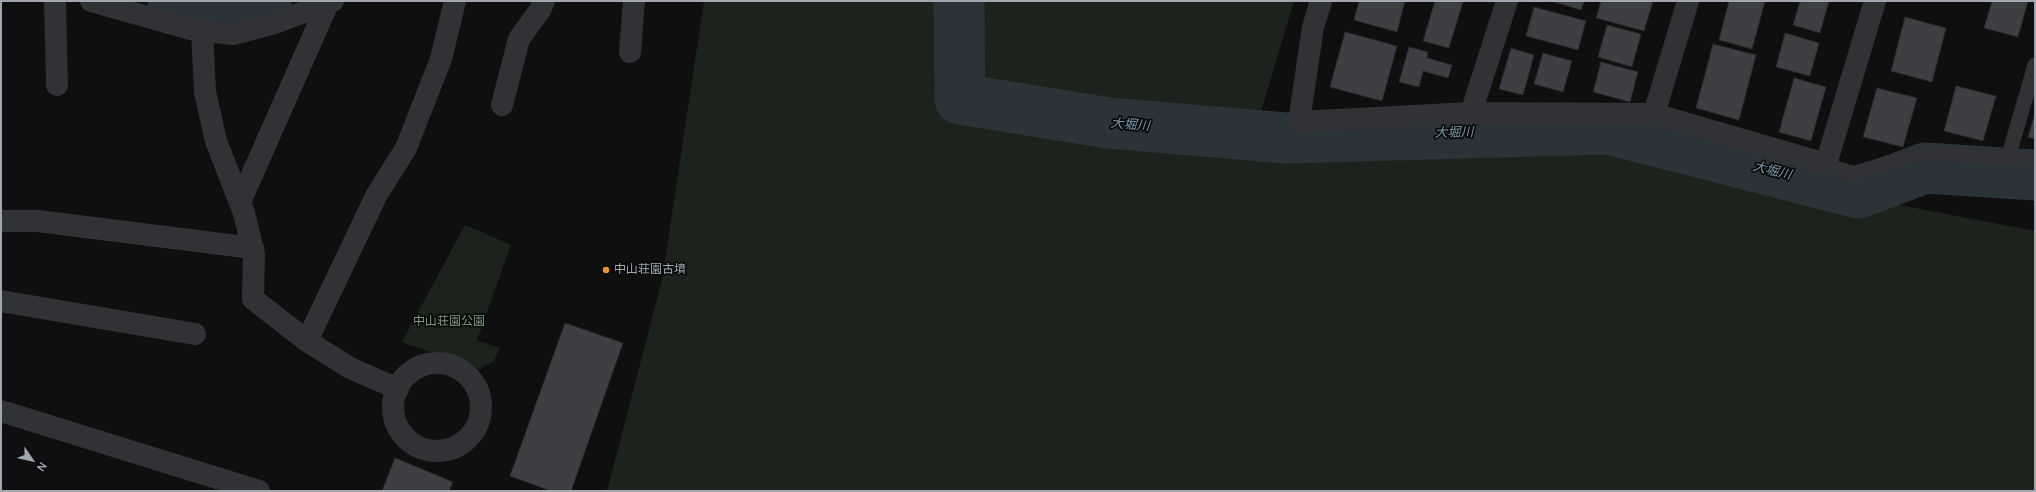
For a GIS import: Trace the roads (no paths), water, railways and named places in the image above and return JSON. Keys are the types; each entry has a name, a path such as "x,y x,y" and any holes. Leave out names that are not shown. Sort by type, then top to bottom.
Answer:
{"street":[{"path":"55,1 57,85"},
{"path":"91,1 190,29 233,34 275,23 331,2"},
{"path":"307,340 376,196 406,148 441,59 455,1"},
{"path":"502,105 520,39 540,10 544,1"},
{"path":"630,52 634,1"},
{"path":"1321,1 1312,27 1299,122 1471,113 1654,114 1826,164 1875,1"},
{"path":"1471,113 1507,1"},
{"path":"1654,114 1688,1"},
{"path":"240,202 331,2"},
{"path":"202,30 204,92 216,141 240,202 253,248 253,299 307,340 350,368 398,389"},
{"path":"1,221 38,221 253,248"},
{"path":"1,301 195,334"},
{"path":"1,412 259,491"}],"lane":[{"path":"2008,158 2035,65"},
{"path":"1826,164 1852,174 1922,153 2035,160"}],"waterway":[{"name":"大堀川","path":"173,1 224,14 266,1"},
{"name":"大堀川","path":"959,1 960,99 1109,123 1286,138 1608,129 1859,193 1925,168 2035,175"}],"place":[{"name":"中山荘園古墳","path":"606,270"}],"park label":[{"name":"中山荘園公園","path":"449,322"}]}
